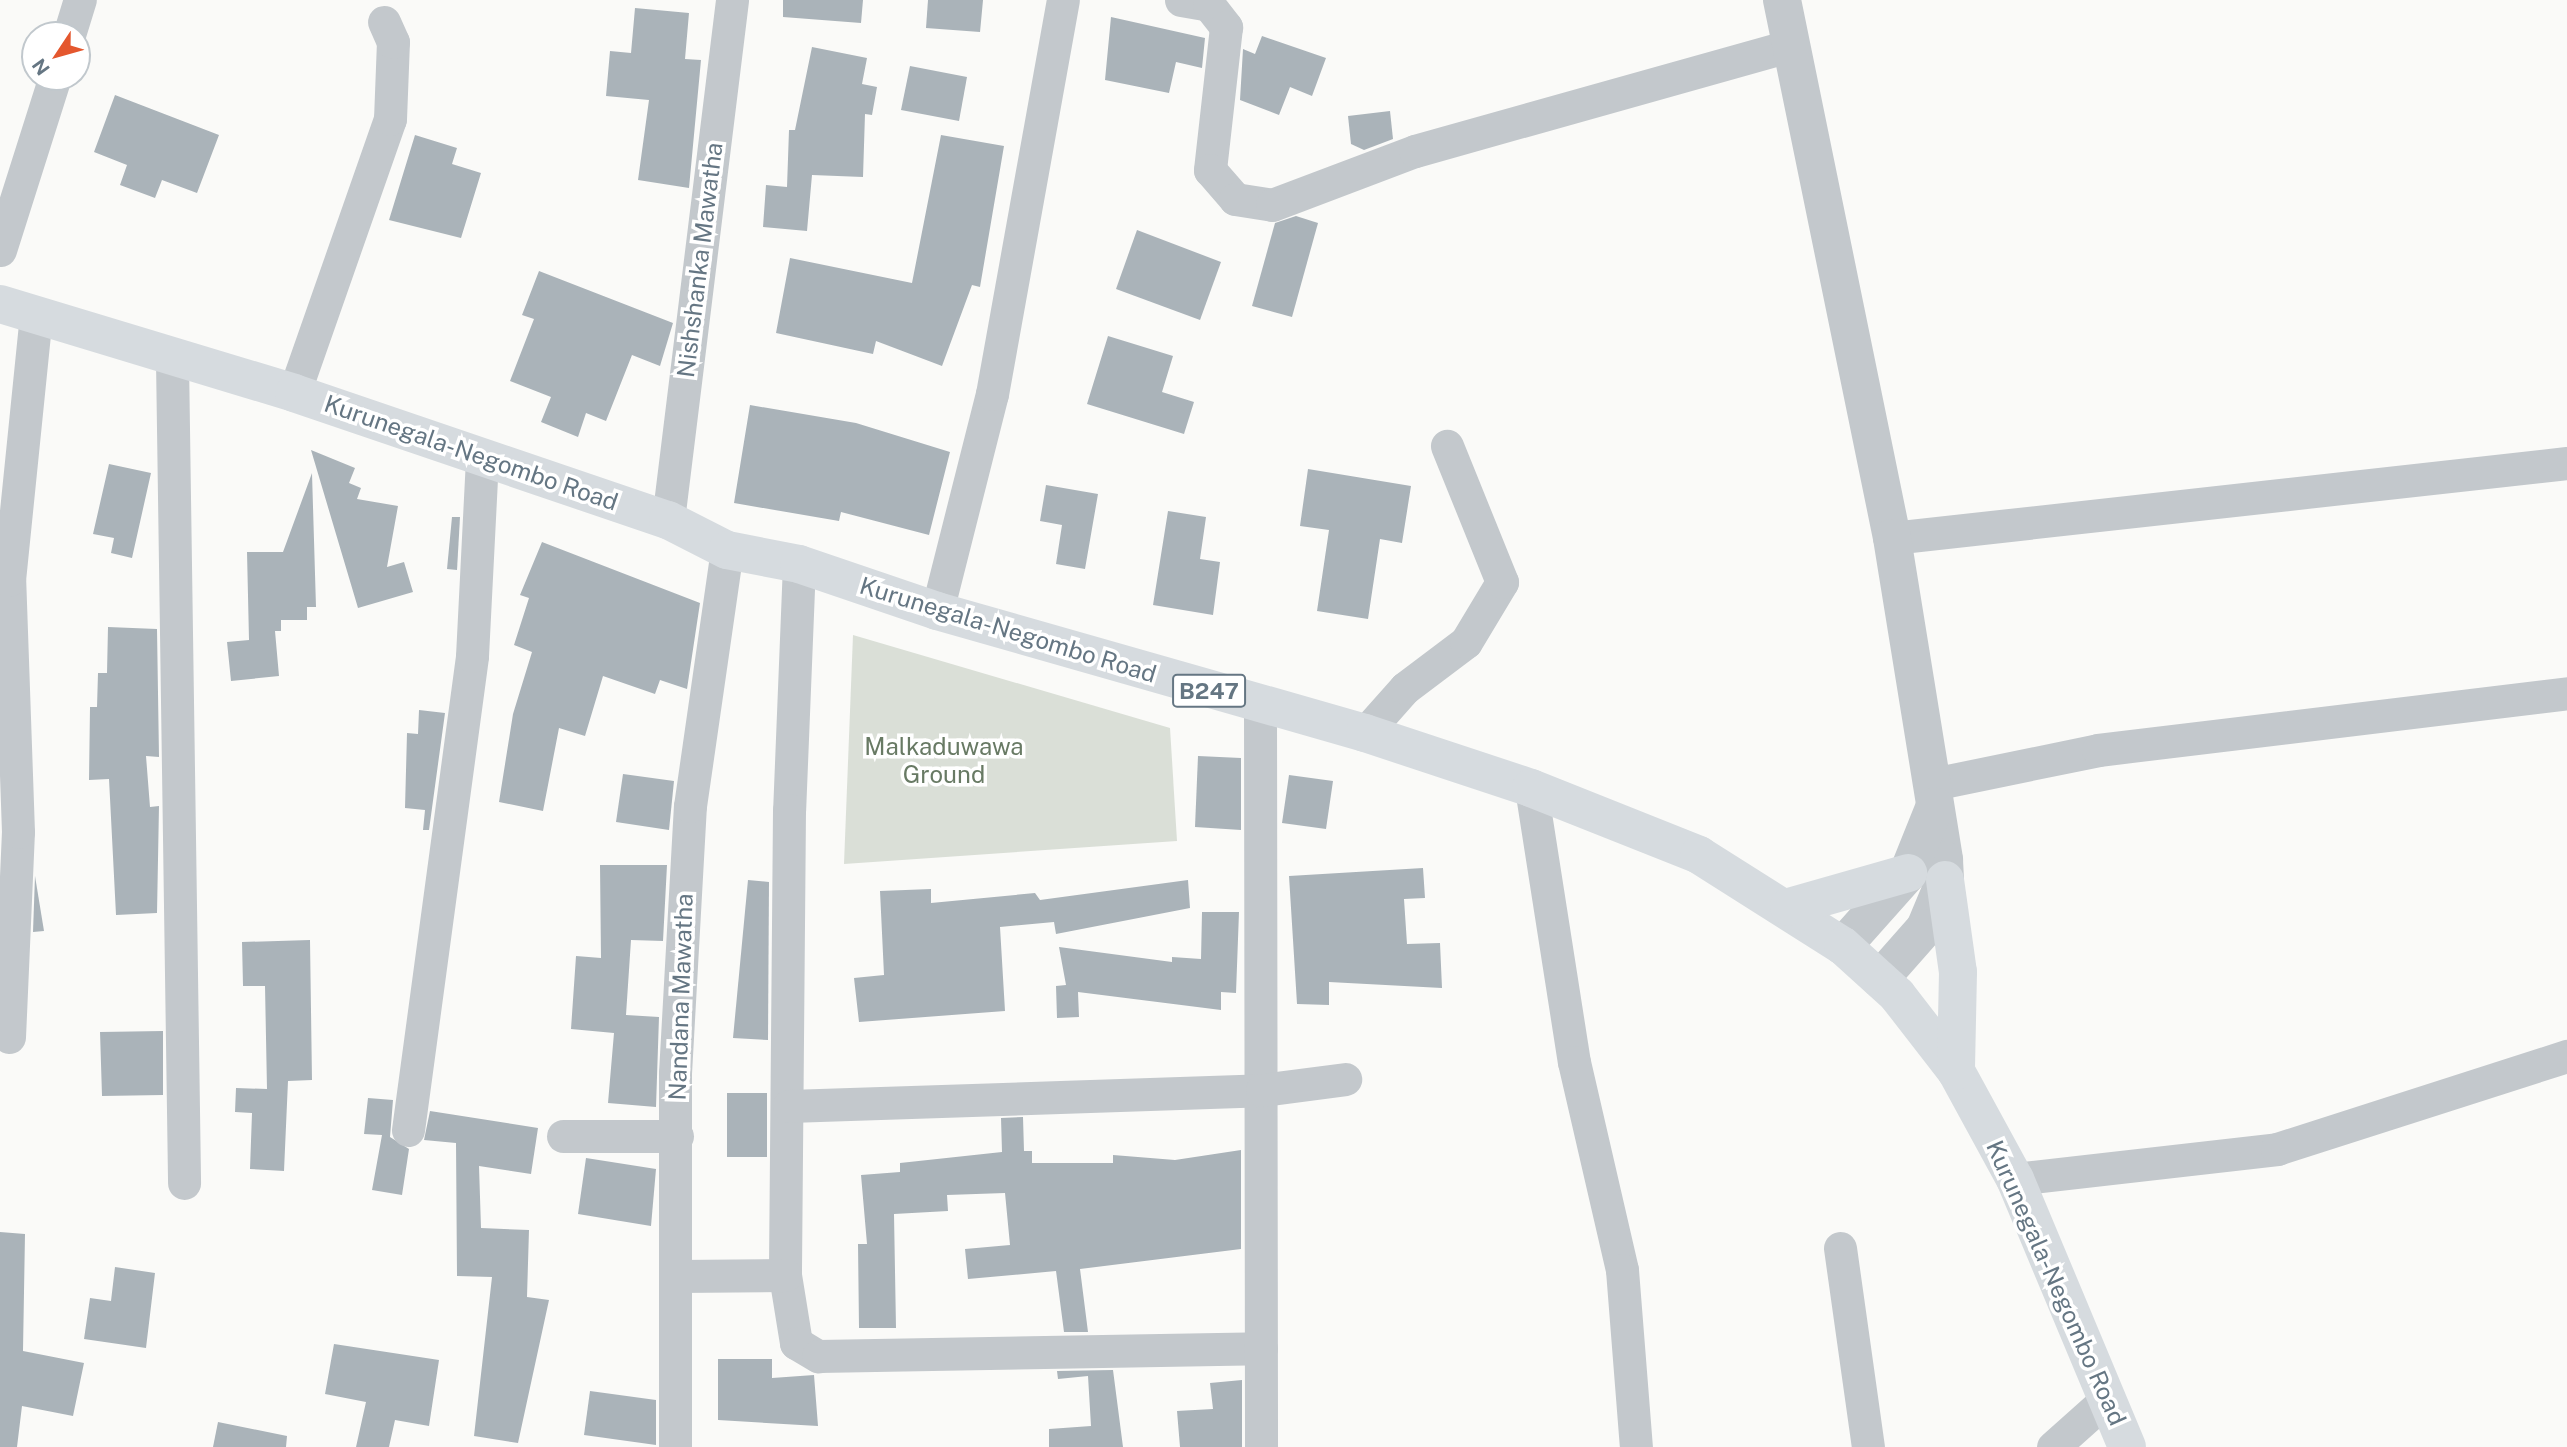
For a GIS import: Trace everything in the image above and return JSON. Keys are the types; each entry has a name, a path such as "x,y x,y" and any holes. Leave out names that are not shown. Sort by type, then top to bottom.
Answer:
{"main road":[{"name":"Kurunegala-Negombo Road","path":"0,304 172,360 294,393 482,461 668,520 727,550 799,564 937,611 1260,706 1365,733 1531,788 1699,855 1790,907 1843,946 1880,979 1956,1070 2015,1178 2127,1447"},
{"path":"1790,907 1926,877 1958,972 1956,1070"}],"street":[{"path":"73,21 80,0"},
{"name":"Nishshanka Mawatha","path":"668,520 732,0"},
{"path":"937,611 992,394 1063,0"},
{"path":"1181,0 1209,5 1226,27 1210,170 1235,199 1272,205 1415,152 1789,46"},
{"path":"1782,0 1789,46 1892,538 1934,795 1924,928 1880,979"},
{"path":"294,393 390,119 393,42 384,22"},
{"path":"0,250 51,91"},
{"path":"9,1037 18,832 9,579 36,314"},
{"path":"172,360 184,1183"},
{"path":"1365,733 1405,688 1466,642 1502,582 1447,446"},
{"path":"408,1130 472,656 482,461"},
{"path":"1892,538 2567,463"},
{"name":"Nandana Mawatha","path":"675,1447 679,1276 677,1136 690,806 727,550"},
{"path":"799,564 789,810 789,1106 785,1275 796,1343 818,1356 1261,1348"},
{"path":"1934,795 2098,750 2567,693"},
{"path":"1260,706 1261,1447"},
{"path":"1531,788 1574,1062 1622,1270 1636,1447"},
{"path":"1843,946 1926,877"},
{"path":"2015,1178 2277,1149 2567,1056"},
{"path":"789,1106 1262,1090 1345,1080"},
{"path":"563,1136 677,1136"},
{"path":"1840,1248 1868,1447"},
{"path":"679,1276 785,1275"},
{"path":"2053,1447 2108,1398"}],"green space":[{"name":"Malkaduwawa Ground","path":"853,635 1170,728 1177,841 844,864"}],"building":[{"path":"783,0 863,0 861,23 783,17"},
{"path":"928,0 983,0 980,32 926,28"},
{"path":"635,8 689,13 685,59 701,60 689,188 638,180 649,100 606,96 610,51 631,53"},
{"path":"1111,17 1205,38 1202,68 1176,62 1169,93 1105,80"},
{"path":"1262,36 1326,58 1312,96 1290,87 1279,115 1240,100 1243,49 1255,54"},
{"path":"812,47 867,58 862,84 877,87 872,115 865,114 863,177 812,175 807,231 763,227 766,185 787,187 789,130 795,130"},
{"path":"910,66 967,77 959,121 901,110"},
{"path":"115,95 219,135 197,193 162,180 155,198 120,185 127,165 94,152"},
{"path":"1390,111 1393,139 1364,150 1351,144 1348,116"},
{"path":"415,135 457,148 452,164 481,173 461,238 389,220"},
{"path":"941,135 1004,146 980,287 972,285 942,366 876,341 873,354 776,333 790,258 912,283"},
{"path":"1296,216 1318,223 1292,317 1252,306 1275,223"},
{"path":"1137,230 1221,262 1200,320 1116,289"},
{"path":"539,271 673,323 660,366 632,355 606,421 586,413 578,437 541,422 551,397 510,381 534,319 522,315"},
{"path":"1108,336 1173,356 1162,392 1194,402 1184,434 1087,404"},
{"path":"750,405 856,423 950,452 929,535 841,512 839,521 734,503"},
{"path":"311,450 355,468 349,483 361,488 357,499 398,506 387,567 404,562 413,592 358,608"},
{"path":"109,464 151,473 132,558 111,553 114,538 93,534"},
{"path":"1308,469 1411,486 1402,543 1380,539 1368,619 1317,611 1329,530 1300,526"},
{"path":"312,473 316,607 307,607 307,620 281,620 281,631 275,631 279,676 231,681 227,642 249,640 247,552 283,552"},
{"path":"1046,485 1098,494 1085,569 1056,564 1062,525 1040,521"},
{"path":"1168,511 1206,517 1200,559 1220,562 1213,615 1153,605"},
{"path":"452,517 460,517 457,570 447,569"},
{"path":"542,542 700,603 687,689 660,680 655,694 603,676 585,736 559,728 543,811 499,802 513,714 532,652 514,645 529,598 520,595"},
{"path":"108,627 157,629 159,757 146,756 150,807 159,806 157,913 116,915 109,779 89,780 90,707 97,707 98,673 107,673"},
{"path":"419,710 445,713 429,830 423,830 425,810 405,808 407,733 418,734"},
{"path":"1198,756 1241,758 1241,830 1195,827"},
{"path":"623,774 674,781 669,830 616,822"},
{"path":"1289,775 1333,781 1326,829 1282,823"},
{"path":"600,865 667,865 663,941 631,940 626,1015 659,1017 656,1107 608,1103 614,1033 571,1029 576,956 601,958"},
{"path":"1423,868 1425,898 1404,899 1407,944 1440,943 1442,988 1329,982 1329,1005 1297,1004 1289,876"},
{"path":"35,876 44,931 33,932"},
{"path":"748,880 769,882 768,1040 733,1038"},
{"path":"1188,880 1190,908 1056,934 1054,922 1000,927 1005,1011 859,1022 854,978 884,975 880,891 931,889 931,903 1035,893 1040,900"},
{"path":"1202,912 1239,912 1236,993 1221,992 1221,1010 1078,992 1079,1017 1057,1018 1056,986 1066,985 1059,947 1172,962 1172,957 1201,959"},
{"path":"310,940 312,1080 288,1081 284,1171 250,1169 252,1113 235,1112 236,1088 267,1089 265,986 243,986 242,942"},
{"path":"163,1031 163,1095 102,1096 100,1032"},
{"path":"727,1093 767,1093 767,1157 727,1157"},
{"path":"368,1098 393,1100 390,1137 409,1149 402,1195 372,1190 382,1135 364,1134"},
{"path":"430,1111 538,1128 531,1174 479,1166 481,1228 529,1230 527,1297 549,1300 518,1443 474,1436 492,1277 457,1276 456,1143 424,1140"},
{"path":"1023,1117 1024,1151 1032,1151 1032,1163 1113,1163 1113,1155 1175,1160 1241,1150 1241,1249 1080,1269 1088,1332 1064,1332 1056,1271 968,1279 965,1249 1010,1245 1005,1193 947,1195 948,1211 894,1214 896,1328 859,1328 858,1244 867,1244 861,1175 900,1172 900,1163 1002,1152 1001,1118"},
{"path":"586,1158 656,1169 651,1226 578,1214"},
{"path":"0,1232 25,1234 23,1351 84,1363 73,1416 22,1406 17,1447 0,1447"},
{"path":"115,1267 155,1273 146,1348 84,1339 90,1298 111,1301"},
{"path":"334,1344 439,1360 429,1426 395,1420 389,1447 356,1447 366,1402 325,1394"},
{"path":"718,1359 772,1359 772,1378 814,1375 818,1426 718,1420"},
{"path":"1113,1370 1123,1447 1049,1447 1049,1429 1091,1426 1088,1376 1058,1379 1057,1371"},
{"path":"1242,1380 1242,1447 1180,1447 1177,1411 1213,1409 1210,1383"},
{"path":"590,1391 656,1400 656,1445 584,1435"},
{"path":"218,1422 287,1436 286,1447 213,1447"}]}
